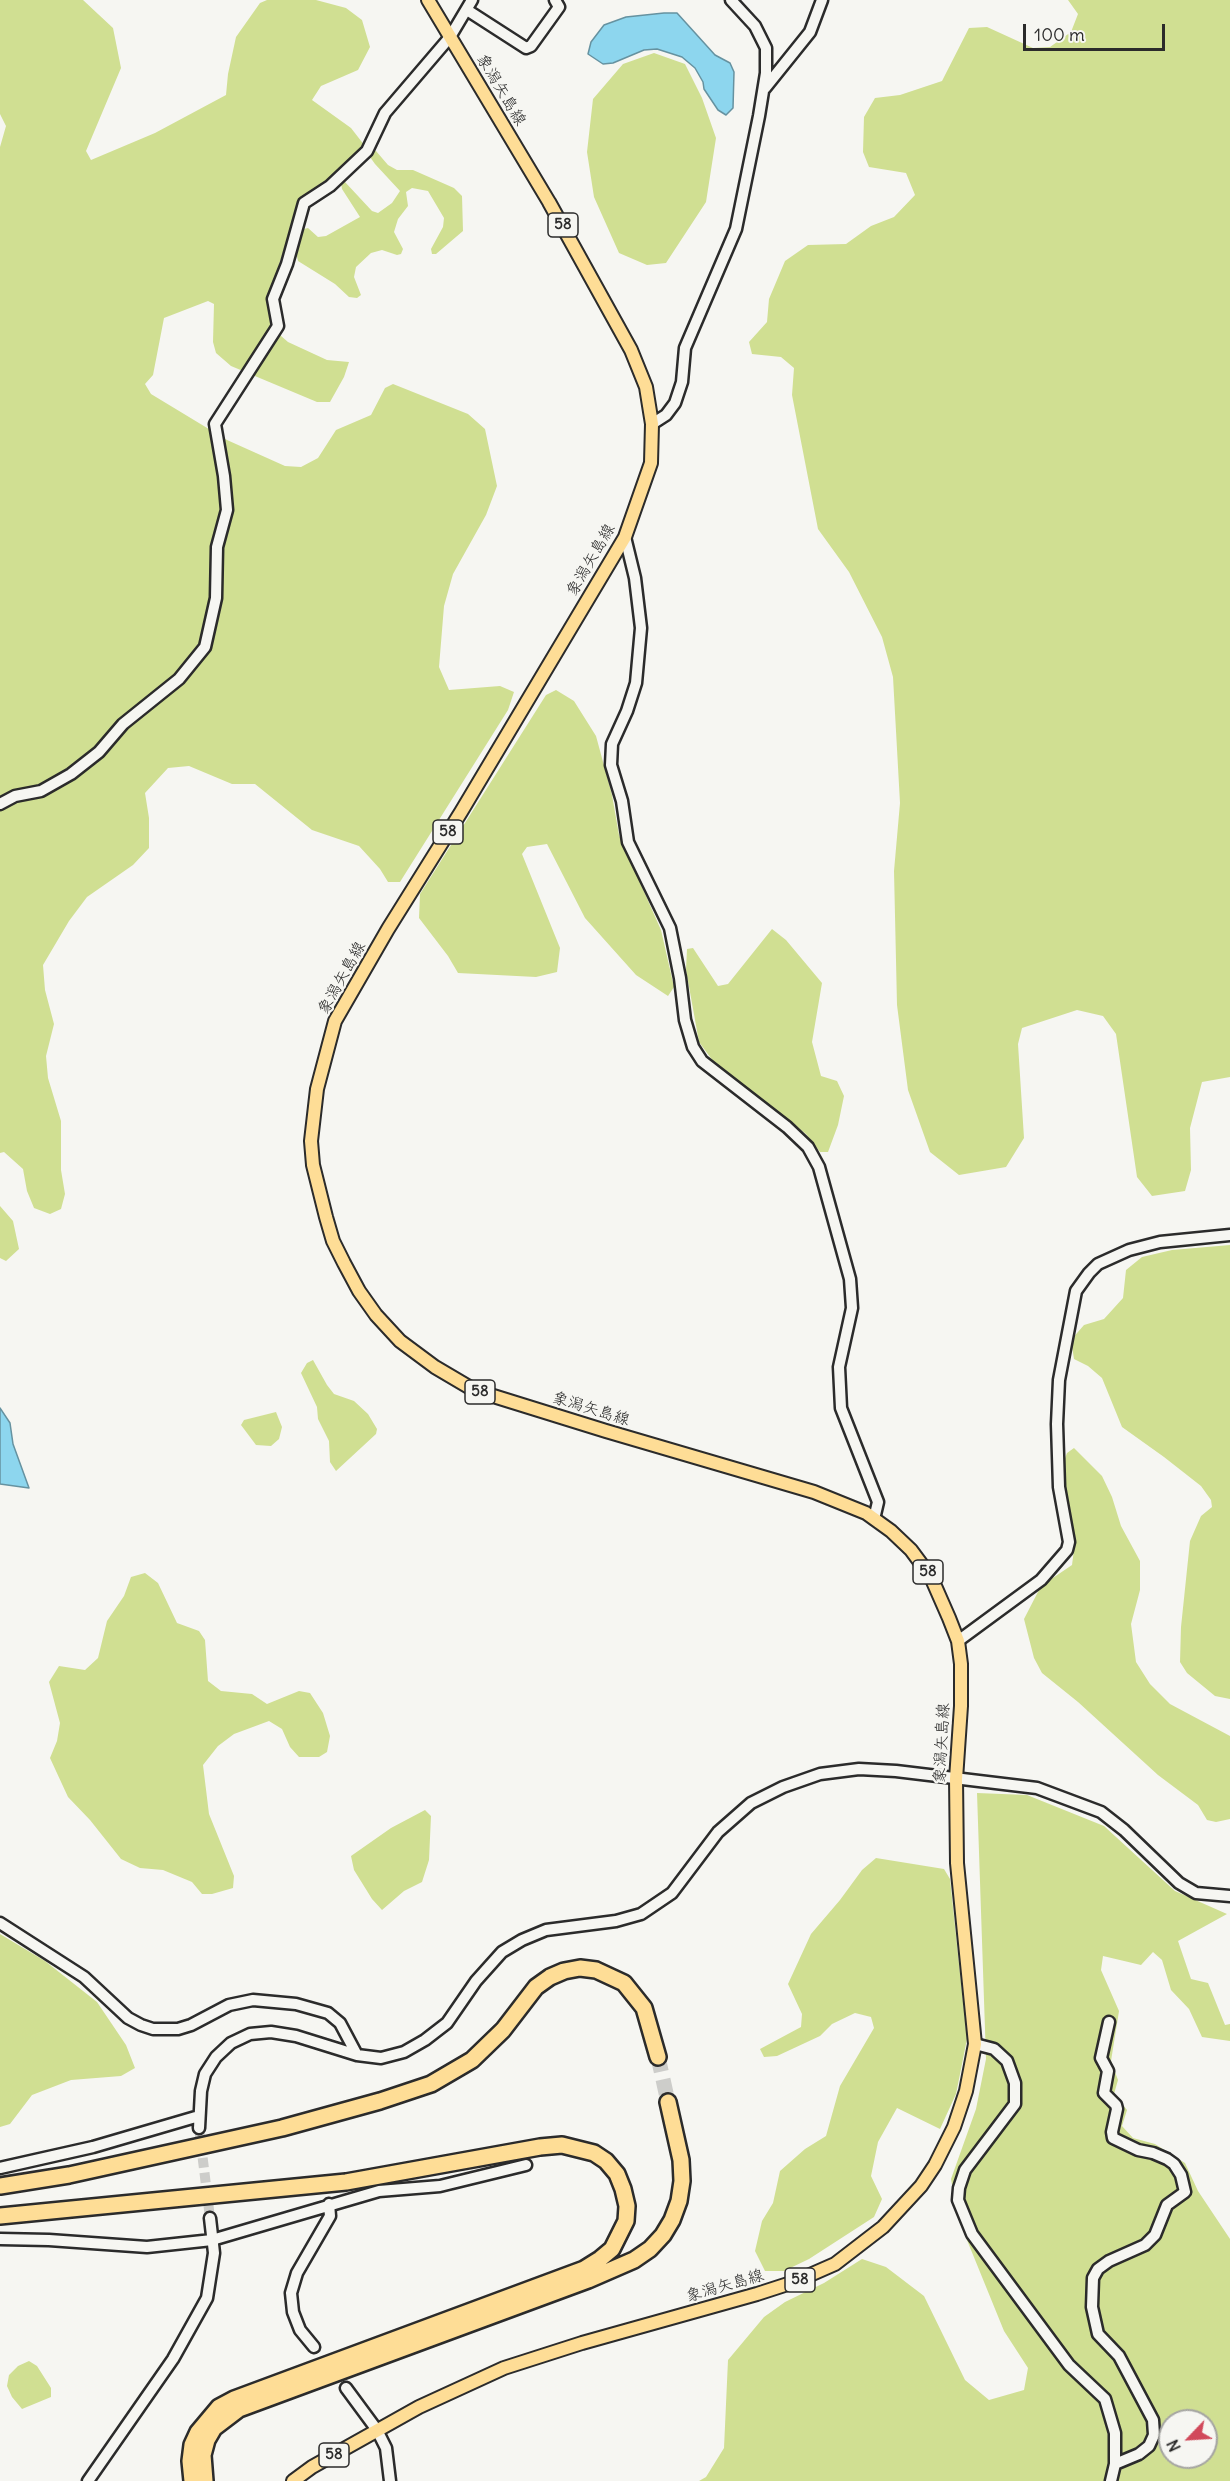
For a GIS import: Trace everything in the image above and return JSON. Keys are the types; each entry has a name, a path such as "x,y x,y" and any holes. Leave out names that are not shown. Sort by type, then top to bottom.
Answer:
{"highway":[{"path":"0,2187 69,2175 282,2128 380,2101 431,2084 472,2060 503,2030 536,1988 550,1977 564,1971 580,1968 596,1970 624,1983 644,2008 658,2057"},
{"path":"205,2481 203,2455 207,2440 214,2428 239,2409 588,2280 634,2260 650,2249 663,2235 672,2220 679,2201 682,2181 681,2160 668,2102"},
{"path":"0,2216 346,2182 562,2145 579,2147 594,2153 606,2161 617,2174 627,2206 626,2221 612,2249 600,2259 584,2269 234,2399 219,2407 198,2432 192,2445 190,2461 192,2481"}],"main road":[{"name":"象潟矢島線","path":"293,2481 377,2430 436,2398 504,2368 582,2343 757,2294 794,2282 835,2264 883,2227 921,2186 935,2165 954,2127 966,2091 975,2044 957,1863 956,1779 961,1706 961,1665 958,1641 931,1576 911,1550 891,1531 866,1513 814,1492 474,1390 435,1367 400,1341 376,1315 359,1291 333,1241 321,1199 311,1141 312,1120 324,1056 335,1022 378,946 625,537 651,463 652,424 646,387 631,350 549,202 428,0"}],"street":[{"path":"0,804 15,796 41,791 70,774 99,752 123,724 179,679 205,647 216,598 217,547 227,510 215,424 278,326 273,299 287,264 304,203 330,186 367,151 385,113 450,37 470,5 526,48 531,46 559,7 555,0"},
{"path":"652,424 666,415 675,403 682,382 686,348 736,228 763,91 766,48 755,26 732,0"},
{"path":"763,91 810,32 822,0"},
{"path":"625,537 635,578 641,628 636,683 627,711 612,744 611,765 622,801 628,842 670,928 680,978 685,1020 693,1047 702,1061 787,1127 808,1147 819,1167 850,1279 852,1308 839,1367 841,1408 878,1502 874,1519"},
{"path":"958,1641 1041,1580 1067,1550 1069,1542 1059,1487 1057,1424 1059,1380 1076,1291 1098,1264 1129,1251 1160,1242 1230,1235"},
{"path":"199,2128 205,2074 216,2057 231,2043 250,2034 271,2032 296,2036 357,2055 381,2058 404,2052 447,2023 476,1981 502,1952 546,1930 616,1921 641,1914 677,1888 718,1832 751,1803 783,1787 820,1773 859,1769 1019,1784 1068,1798 1101,1812 1124,1830 1179,1883 1196,1893 1230,1896"},
{"path":"0,1923 84,1977 128,2018 141,2025 153,2029 178,2028 191,2025 229,2005 253,2000 296,2004 328,2013 340,2023 357,2055"},
{"path":"1109,2022 1101,2058 1108,2071 1104,2093 1117,2109 1112,2132 1113,2138 1138,2150 1167,2158 1174,2164 1180,2175 1185,2192 1167,2205 1155,2235 1145,2245 1109,2261 1098,2269 1093,2278 1092,2307 1098,2334 1119,2356 1153,2420 1154,2435 1149,2446 1140,2454 1114,2464"},
{"path":"975,2044 994,2049 1006,2061 1015,2083 1015,2104 965,2170 958,2200 972,2234 1048,2337 1069,2365 1105,2399 1114,2433 1112,2481"},
{"path":"0,2168 93,2147 199,2116"},
{"path":"0,2239 147,2247 212,2240 379,2191 440,2186 526,2165"},
{"path":"314,2347 300,2330 293,2312 291,2293 297,2273 330,2216 329,2204"},
{"path":"88,2481 194,2326 207,2298 214,2253 210,2218"},
{"path":"346,2388 377,2430 386,2448 390,2481"}],"green space":[{"path":"0,0 83,0 113,28 121,68 86,151 91,160 155,133 226,95 236,37 260,3 267,0 316,0 346,8 362,20 370,47 358,70 321,86 312,100 351,128 365,146 353,167 320,186 299,202 269,296 273,329 288,342 327,360 349,362 344,377 330,402 317,402 231,366 216,353 213,342 214,304 208,301 164,318 153,375 145,384 151,394 227,440 285,466 301,467 318,458 336,430 371,415 385,388 393,384 468,414 485,429 497,486 486,515 453,574 444,606 439,667 449,690 500,686 514,692 508,710 400,882 388,882 380,869 359,846 312,830 255,784 232,784 189,766 168,768 145,793 149,818 149,848 133,865 87,897 69,921 43,965 45,990 54,1024 46,1056 48,1078 61,1121 61,1170 65,1194 61,1209 50,1214 34,1208 27,1191 23,1169 4,1152 0,1153 0,147 6,126 0,114"},
{"path":"1068,0 1230,0 1230,1077 1202,1082 1190,1128 1191,1170 1185,1191 1152,1196 1137,1177 1116,1034 1103,1016 1077,1010 1022,1028 1018,1044 1024,1138 1006,1167 959,1175 930,1152 908,1090 897,1005 894,871 900,803 893,677 882,637 849,572 818,529 792,395 794,368 781,357 752,354 749,342 767,322 769,299 785,261 808,245 846,244 871,226 894,217 915,195 906,173 869,167 863,152 864,117 875,98 900,95 942,81 969,28 987,27 1033,48 1050,47 1071,32 1078,14"},
{"path":"654,53 685,64 702,98 716,138 706,202 666,263 647,265 619,253 594,197 587,152 593,99 623,64"},
{"path":"370,150 376,151 388,165 397,170 413,170 454,188 462,196 463,231 436,254 432,254 431,249 443,227 444,218 428,191 412,188 406,192 408,206 398,219 394,232 403,249 401,254 397,255 382,250 371,253 356,267 354,277 361,295 357,298 349,297 335,284 298,261 296,252 304,229 308,228 318,237 326,236 360,217 342,189 341,183 345,182 372,211 378,213 392,203 400,191 375,164 370,157"},
{"path":"556,690 574,701 596,736 612,795 619,835 661,930 674,987 668,996 636,975 585,918 547,844 527,847 522,854 560,948 557,972 536,977 458,973 419,918 420,894 546,695"},
{"path":"772,929 786,940 822,983 812,1042 821,1076 837,1081 844,1096 838,1125 828,1152 820,1152 806,1134 713,1061 699,1042 686,970 687,949 693,948 718,986 728,984"},
{"path":"0,1206 13,1221 19,1249 6,1261 0,1258"},
{"path":"1230,1245 1230,1699 1215,1696 1187,1673 1180,1662 1181,1627 1190,1541 1201,1516 1212,1507 1211,1500 1201,1486 1122,1427 1102,1378 1088,1366 1074,1359 1071,1340 1084,1325 1104,1319 1123,1298 1126,1270 1142,1257 1172,1250"},
{"path":"313,1360 334,1394 354,1401 368,1414 377,1429 376,1434 336,1471 330,1462 329,1441 318,1419 317,1407 301,1373 307,1363"},
{"path":"276,1412 282,1427 279,1439 271,1446 256,1445 241,1425 244,1420"},
{"path":"1074,1448 1102,1476 1112,1497 1121,1526 1140,1561 1140,1590 1131,1624 1136,1662 1150,1684 1170,1704 1230,1736 1230,1819 1216,1822 1207,1820 1198,1805 1158,1775 1078,1702 1042,1673 1034,1658 1024,1619 1041,1586 1072,1565 1075,1542 1066,1502 1064,1461 1067,1453"},
{"path":"145,1573 158,1583 177,1623 199,1631 205,1640 208,1681 221,1691 252,1694 267,1704 299,1691 310,1693 323,1713 330,1736 327,1752 319,1757 299,1757 290,1747 282,1729 269,1721 234,1734 218,1746 203,1765 209,1814 234,1876 233,1888 212,1894 202,1894 192,1882 163,1870 140,1868 121,1859 68,1797 50,1758 57,1741 60,1723 49,1682 59,1666 85,1670 98,1658 107,1621 124,1596 131,1577"},
{"path":"977,1793 1027,1795 1104,1826 1175,1891 1227,1914 1178,1941 1191,1979 1208,1983 1225,2025 1230,2024 1230,2041 1202,2037 1189,2009 1171,1990 1162,1960 1153,1952 1141,1965 1103,1956 1101,1970 1119,2011 1111,2061 1118,2080 1114,2094 1127,2110 1122,2126 1133,2138 1155,2144 1185,2163 1198,2191 1230,2239 1230,2481 699,2481 706,2477 724,2448 728,2360 764,2317 785,2302 824,2283 862,2259 886,2267 924,2296 965,2380 989,2400 1024,2390 1028,2368 1004,2331 958,2218 951,2179 976,2109 986,2059"},
{"path":"425,1810 431,1816 429,1860 422,1882 404,1891 382,1910 372,1899 354,1870 351,1856 391,1828"},
{"path":"876,1858 944,1869 950,1879 967,2039 956,2094 940,2129 897,2108 878,2142 871,2176 882,2199 874,2217 809,2259 784,2271 765,2271 755,2251 762,2221 773,2203 780,2171 805,2149 826,2136 840,2086 874,2028 871,2017 855,2013 832,2024 820,2036 777,2056 764,2057 760,2049 801,2027 802,2014 788,1984 811,1934 862,1870"},
{"path":"0,1934 45,1961 97,2002 126,2045 135,2068 121,2076 71,2080 32,2095 10,2124 0,2127"},
{"path":"29,2361 37,2366 51,2388 51,2397 22,2409 12,2397 7,2386 9,2375 18,2366"}],"water":[{"path":"677,13 715,55 730,63 734,72 733,108 726,115 718,110 704,89 703,82 695,68 682,57 657,49 644,50 613,63 603,64 588,54 591,42 604,25 626,17"},
{"path":"0,1408 10,1423 13,1444 29,1488 0,1484"}],"tunnel":[{"path":"658,2057 668,2102"},
{"path":"199,2128 210,2218"}]}
